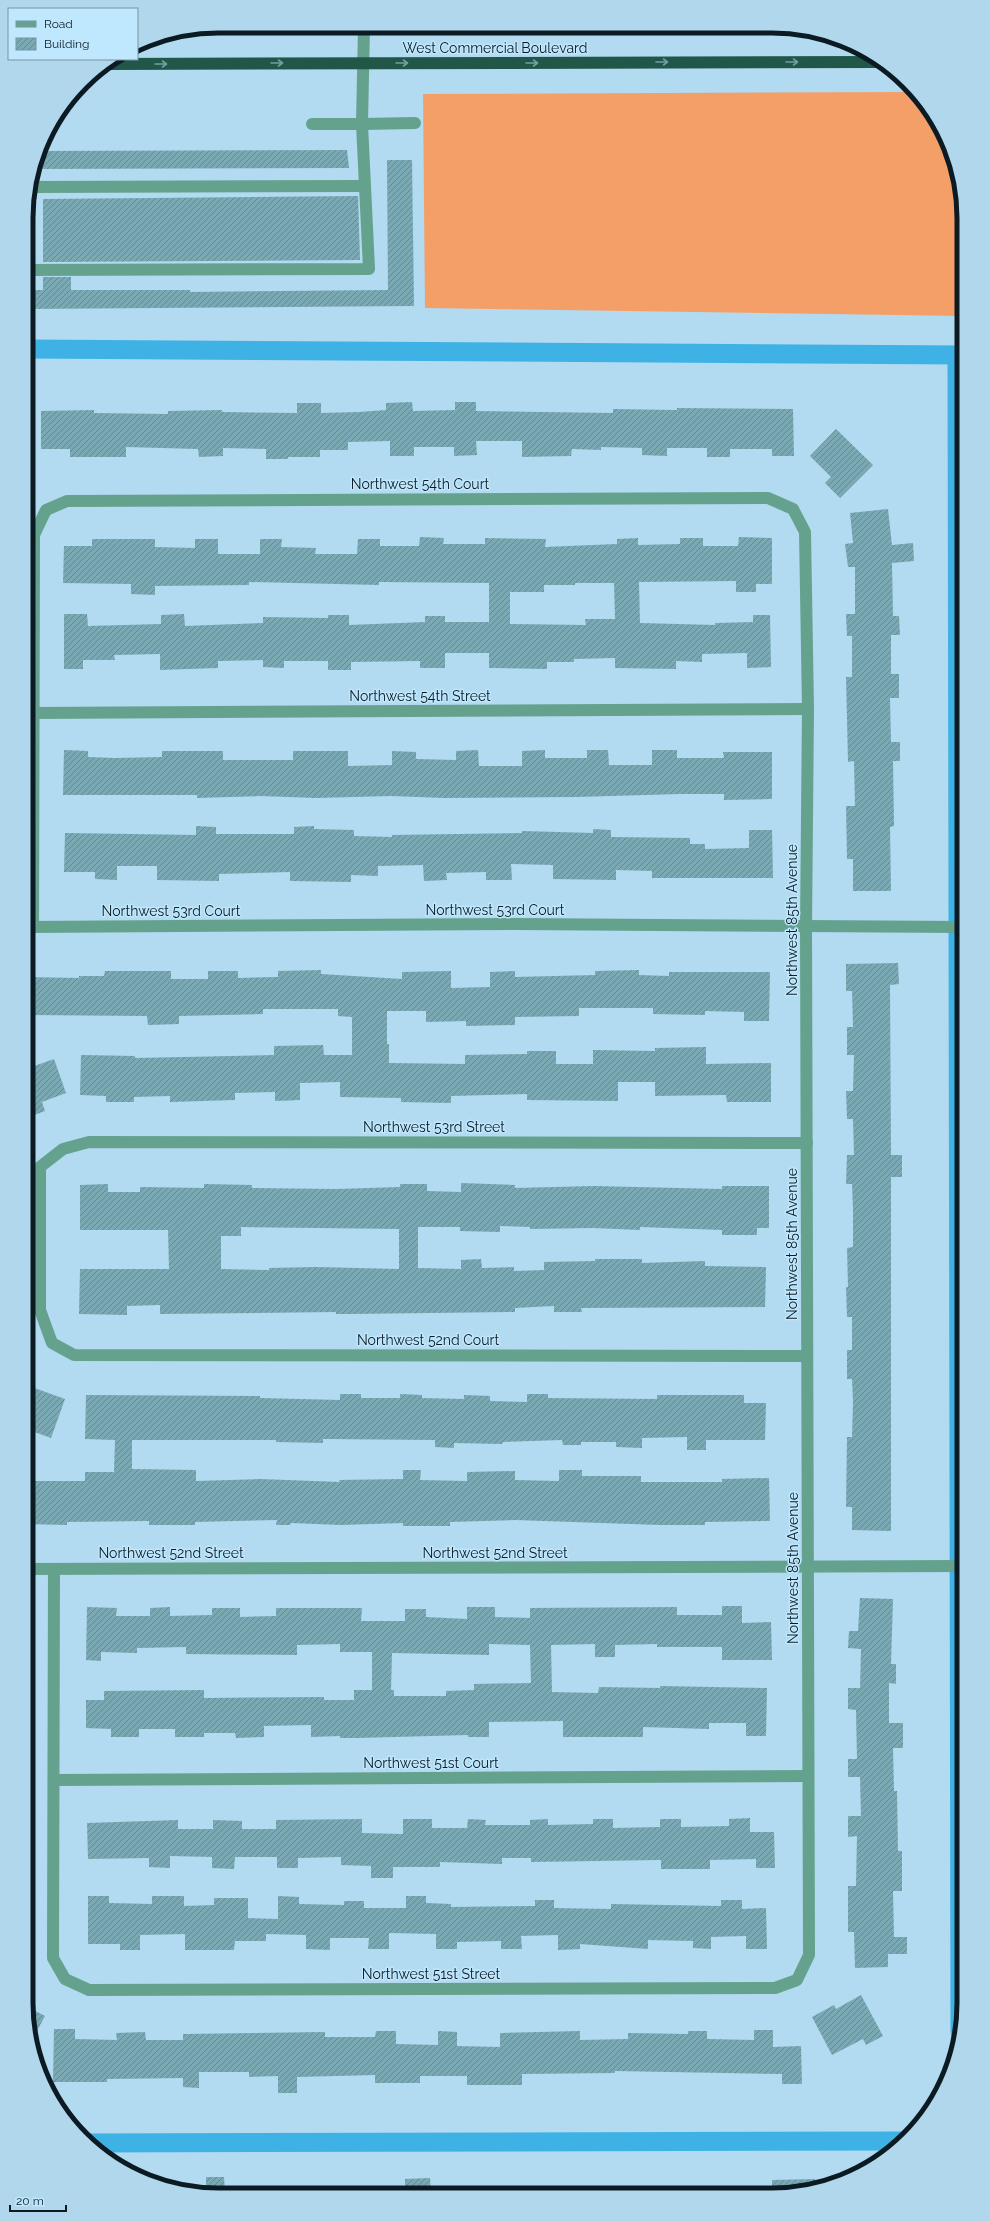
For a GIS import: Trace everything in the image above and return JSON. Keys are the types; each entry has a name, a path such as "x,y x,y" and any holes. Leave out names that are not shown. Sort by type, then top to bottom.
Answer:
{"highway":[{"name":"West Commercial Boulevard","path":"115,64 872,62"}],"street":[{"path":"33,270 369,269 362,124 364,33"},
{"path":"312,124 415,123"},
{"path":"36,187 365,186"},
{"name":"Northwest 54th Court","path":"33,624 34,535 46,510 67,500 768,498 793,509"},
{"name":"Northwest 85th Avenue","path":"793,509 804,532 808,709 806,927 809,1955 797,1980"},
{"name":"Northwest 54th Street","path":"33,713 808,709"},
{"name":"Northwest 53rd Court","path":"33,927 499,924 957,927"},
{"name":"Northwest 53rd Street","path":"52,1343 40,1310 40,1167 63,1149 89,1142 807,1143"},
{"name":"Northwest 52nd Court","path":"52,1343 74,1355 807,1356"},
{"name":"Northwest 52nd Street","path":"33,1569 957,1566"},
{"path":"54,1568 54,1780"},
{"name":"Northwest 51st Court","path":"54,1780 808,1776"},
{"name":"Northwest 51st Street","path":"54,1780 53,1958 65,1979 89,1990 775,1988 797,1980"}],"shaded area":[{"path":"907,92 919,105 932,125 943,147 951,170 957,206 957,316 425,308 423,94"}],"building":[{"path":"347,150 349,168 39,169 46,151"},
{"path":"387,160 412,160 414,306 33,309 33,290 43,290 43,277 71,277 71,290 190,290 190,292 388,290"},
{"path":"358,196 360,260 43,262 43,199"},
{"path":"412,402 413,411 455,410 455,402 476,402 476,411 613,413 613,409 793,409 794,456 772,456 772,449 730,449 730,457 707,457 707,448 667,448 667,456 642,455 642,448 601,447 601,450 572,449 571,456 522,457 522,441 476,441 477,455 454,456 454,447 414,447 414,456 390,456 390,441 348,442 348,450 320,450 320,457 288,457 288,459 266,459 266,449 223,448 223,456 199,457 198,449 126,447 126,457 70,457 70,449 41,449 41,411 94,410 94,413 168,414 168,411 222,410 222,412 297,413 297,403 321,403 321,413 386,410 386,403"},
{"path":"836,429 873,465 840,498 825,483 831,477 810,456"},
{"path":"888,509 892,545 913,543 914,561 892,563 893,616 899,616 900,635 891,635 891,674 899,674 899,698 890,698 891,742 900,742 900,761 893,761 894,826 890,827 891,891 853,891 853,859 847,859 846,806 855,806 854,761 848,762 846,677 852,677 852,636 847,636 846,614 855,614 855,567 848,567 845,544 853,543 850,513"},
{"path":"420,537 444,538 443,544 485,544 485,538 546,539 545,547 617,544 617,539 638,538 638,545 680,544 680,538 703,538 703,546 738,546 739,537 772,538 772,584 756,584 756,592 736,592 736,581 639,582 640,623 715,625 715,623 753,622 753,615 770,615 771,667 747,668 747,653 702,654 702,662 676,661 676,669 615,668 615,658 574,659 574,662 547,662 547,669 489,668 489,653 445,653 445,668 420,668 420,661 351,662 351,670 328,670 328,661 284,661 284,668 263,667 263,660 218,661 218,668 160,670 160,654 114,655 115,660 83,660 83,669 64,669 64,614 87,614 88,626 161,624 161,615 184,614 185,626 263,623 263,617 328,618 328,615 349,615 349,625 425,622 425,616 445,616 445,622 489,622 489,583 379,582 379,585 249,582 249,585 155,586 155,595 131,594 131,584 63,583 64,546 92,546 92,539 155,539 155,547 195,548 195,539 218,539 218,554 260,554 260,539 282,539 281,547 316,548 315,554 357,554 358,539 380,539 380,546 419,546","holes":["614,583 615,619 585,619 586,625 510,624 510,592 544,592 544,585"]},
{"path":"64,750 88,751 88,757 115,758 162,757 162,751 223,751 223,760 293,760 293,751 348,751 348,766 392,765 392,751 416,752 416,759 456,760 456,751 478,750 479,766 522,766 522,751 545,750 545,758 587,758 587,750 608,750 609,765 652,765 652,750 677,750 677,758 724,758 723,752 772,752 772,799 724,800 724,794 445,798 391,796 316,798 260,796 197,798 197,795 63,795"},
{"path":"196,826 216,827 216,834 294,834 294,827 314,826 314,829 354,830 354,836 392,837 392,835 522,833 522,831 593,833 593,829 611,830 611,837 690,838 690,844 705,844 705,849 749,848 749,830 772,830 773,878 652,878 652,871 616,870 616,880 553,879 553,865 511,864 512,880 486,880 486,872 446,873 447,880 424,881 423,865 378,866 378,876 351,875 351,882 290,881 290,872 219,874 219,881 157,880 157,866 117,866 117,880 95,879 95,872 64,872 65,833 196,835"},
{"path":"898,963 899,984 890,985 891,1155 902,1155 902,1177 891,1177 891,1531 852,1530 852,1507 846,1507 847,1437 852,1437 853,1402 852,1379 847,1379 847,1350 852,1350 852,1317 847,1317 846,1287 848,1287 847,1248 853,1247 853,1209 852,1184 846,1184 847,1155 854,1155 853,1119 847,1119 846,1091 853,1091 854,1055 847,1055 847,1027 853,1027 852,991 846,991 846,964"},
{"path":"321,970 321,974 402,979 402,972 451,971 451,988 490,987 490,972 515,971 515,977 595,975 595,971 639,970 639,975 669,976 669,972 770,972 769,1021 744,1021 744,1012 705,1011 705,1015 653,1014 653,1008 579,1008 579,1016 515,1017 515,1025 466,1026 466,1021 426,1022 426,1011 387,1011 387,1044 389,1044 389,1063 465,1064 465,1055 527,1054 527,1051 556,1051 556,1064 593,1064 593,1050 655,1051 655,1048 706,1047 706,1064 771,1063 771,1102 727,1102 726,1095 655,1096 655,1082 618,1082 618,1101 527,1100 527,1094 451,1096 451,1103 401,1102 401,1098 340,1097 340,1082 300,1083 300,1100 275,1101 275,1092 235,1093 235,1100 170,1102 170,1096 134,1097 134,1102 106,1102 106,1096 80,1095 81,1055 135,1056 135,1058 274,1055 274,1046 323,1045 324,1055 352,1055 352,1017 338,1016 338,1009 263,1009 263,1014 179,1016 179,1024 148,1025 147,1016 33,1015 33,977 79,978 79,976 104,976 105,971 171,971 171,979 208,979 208,971 238,971 238,978 278,977 278,971"},
{"path":"54,1059 66,1093 42,1102 45,1111 33,1115 33,1066"},
{"path":"461,1183 515,1185 515,1188 594,1186 722,1189 722,1186 769,1186 769,1228 757,1228 757,1235 722,1235 722,1230 640,1227 640,1230 593,1228 530,1229 530,1227 500,1226 500,1232 460,1231 460,1227 418,1227 418,1268 461,1269 461,1260 481,1259 482,1268 514,1267 514,1271 544,1270 544,1262 595,1261 595,1259 642,1259 642,1263 705,1261 705,1266 766,1267 765,1307 581,1308 582,1312 554,1312 554,1306 515,1308 515,1312 160,1314 160,1305 127,1306 127,1315 79,1314 80,1269 169,1269 168,1230 80,1230 80,1185 108,1184 108,1192 140,1192 140,1187 204,1188 204,1184 252,1185 252,1188 336,1189 400,1187 400,1184 427,1184 427,1191 461,1192","holes":["241,1227 399,1229 399,1269 316,1267 269,1268 269,1270 221,1269 221,1236 241,1236"]},
{"path":"33,1388 65,1399 51,1438 33,1432"},
{"path":"340,1394 361,1394 361,1398 400,1398 400,1394 422,1395 422,1398 464,1399 464,1395 490,1396 490,1401 527,1402 527,1394 548,1394 548,1398 657,1399 657,1395 744,1395 744,1403 766,1403 765,1440 706,1440 706,1450 687,1450 687,1437 642,1438 642,1448 616,1447 616,1442 581,1442 581,1445 563,1445 562,1440 503,1442 502,1444 454,1443 454,1448 435,1447 435,1440 323,1439 323,1443 276,1442 276,1440 132,1440 132,1469 196,1470 196,1481 260,1479 340,1482 339,1480 403,1479 403,1470 421,1470 420,1480 467,1481 467,1472 515,1471 515,1480 559,1481 559,1470 582,1470 582,1476 641,1476 641,1482 722,1482 722,1479 769,1478 770,1521 705,1522 705,1525 515,1520 450,1522 450,1526 403,1526 403,1523 341,1525 291,1523 290,1525 276,1525 277,1520 195,1522 195,1525 149,1525 149,1521 67,1522 67,1525 33,1524 33,1481 85,1481 85,1472 114,1472 115,1440 85,1439 86,1395 260,1396 260,1398 340,1400"},
{"path":"860,1598 893,1599 891,1664 896,1664 896,1684 889,1683 889,1723 903,1723 903,1748 893,1748 894,1791 897,1791 898,1851 902,1851 902,1891 893,1891 894,1937 907,1937 907,1954 888,1954 888,1967 855,1968 854,1932 848,1932 848,1886 856,1886 857,1836 848,1837 848,1816 861,1816 860,1777 848,1777 848,1759 857,1759 856,1710 848,1709 848,1688 860,1688 861,1649 848,1648 849,1631 858,1631"},
{"path":"722,1606 742,1606 742,1623 771,1622 772,1660 722,1660 722,1647 657,1647 657,1644 615,1645 615,1657 595,1657 595,1644 551,1645 552,1692 598,1693 599,1687 660,1688 660,1686 767,1688 766,1736 746,1736 746,1723 709,1723 709,1729 643,1727 643,1737 563,1737 563,1721 489,1722 489,1737 468,1737 468,1735 358,1738 340,1738 340,1736 311,1737 311,1725 264,1726 264,1737 236,1738 235,1733 204,1733 204,1737 175,1737 175,1729 139,1729 139,1737 111,1737 111,1729 86,1728 86,1700 104,1700 104,1691 204,1690 204,1698 324,1697 324,1700 354,1700 354,1690 372,1690 372,1652 340,1652 340,1644 297,1645 297,1655 186,1654 186,1647 137,1648 137,1653 101,1652 101,1661 86,1660 87,1607 117,1608 116,1616 150,1616 150,1608 170,1607 170,1616 212,1615 212,1608 240,1608 240,1617 276,1616 276,1608 362,1608 361,1621 405,1621 405,1609 426,1609 426,1617 467,1619 467,1607 495,1607 495,1617 530,1618 530,1608 677,1607 677,1615 722,1615","holes":["489,1644 530,1645 531,1683 474,1684 474,1690 446,1691 446,1696 394,1696 394,1690 391,1690 392,1653 489,1655"]},
{"path":"750,1818 750,1832 774,1832 775,1868 756,1868 756,1859 710,1860 710,1869 661,1869 661,1860 531,1862 531,1858 502,1858 502,1864 440,1862 440,1867 393,1867 393,1878 371,1878 371,1866 341,1865 341,1857 298,1858 298,1868 277,1868 277,1857 235,1857 234,1869 212,1868 212,1857 170,1856 170,1868 149,1867 149,1858 88,1859 87,1823 178,1820 178,1829 213,1829 213,1820 242,1821 242,1829 276,1829 276,1820 362,1819 362,1833 403,1834 403,1819 432,1819 432,1828 467,1828 468,1819 486,1820 485,1825 530,1825 530,1820 548,1819 548,1825 593,1824 593,1819 613,1819 613,1828 660,1827 660,1819 681,1819 681,1827 729,1826 729,1819"},
{"path":"88,1896 109,1896 109,1903 152,1904 152,1896 184,1896 184,1906 214,1905 214,1898 248,1898 248,1918 278,1919 278,1896 299,1897 299,1904 344,1905 344,1901 364,1901 364,1908 406,1908 406,1896 426,1896 426,1903 451,1904 451,1907 535,1906 535,1900 554,1900 554,1908 611,1909 611,1904 721,1906 721,1900 742,1900 742,1909 766,1908 767,1949 746,1949 746,1936 711,1937 711,1949 693,1948 693,1941 648,1940 648,1949 580,1944 580,1949 558,1950 558,1935 521,1936 522,1949 501,1949 501,1941 457,1942 457,1949 436,1949 436,1934 389,1933 389,1949 368,1949 369,1938 330,1938 330,1950 306,1949 306,1935 266,1934 266,1941 235,1941 234,1950 185,1950 185,1934 140,1935 140,1950 120,1950 120,1944 88,1944"},
{"path":"861,1995 883,2036 866,2045 863,2039 832,2055 812,2017 834,2005 836,2009"},
{"path":"33,2010 45,2016 36,2033"},
{"path":"54,2029 75,2029 75,2039 117,2040 116,2033 145,2032 146,2040 183,2040 183,2034 325,2032 325,2037 375,2037 376,2031 396,2031 396,2044 438,2045 438,2031 457,2032 457,2046 500,2047 500,2033 580,2031 580,2040 628,2039 628,2033 688,2034 688,2031 707,2031 707,2039 754,2040 754,2030 773,2030 773,2047 801,2046 802,2084 782,2084 782,2074 615,2071 615,2073 522,2074 522,2085 467,2085 467,2076 420,2076 420,2083 375,2083 375,2075 297,2077 297,2093 278,2093 278,2076 249,2077 249,2072 199,2072 199,2088 183,2087 183,2078 107,2079 107,2082 53,2082"},
{"path":"206,2177 224,2177 225,2188 206,2188"},
{"path":"430,2178 431,2188 405,2188 405,2179"},
{"path":"815,2179 815,2183 784,2188 772,2188 772,2180"}],"waterway":[{"path":"33,349 957,355"},
{"path":"97,2143 895,2141"}]}
